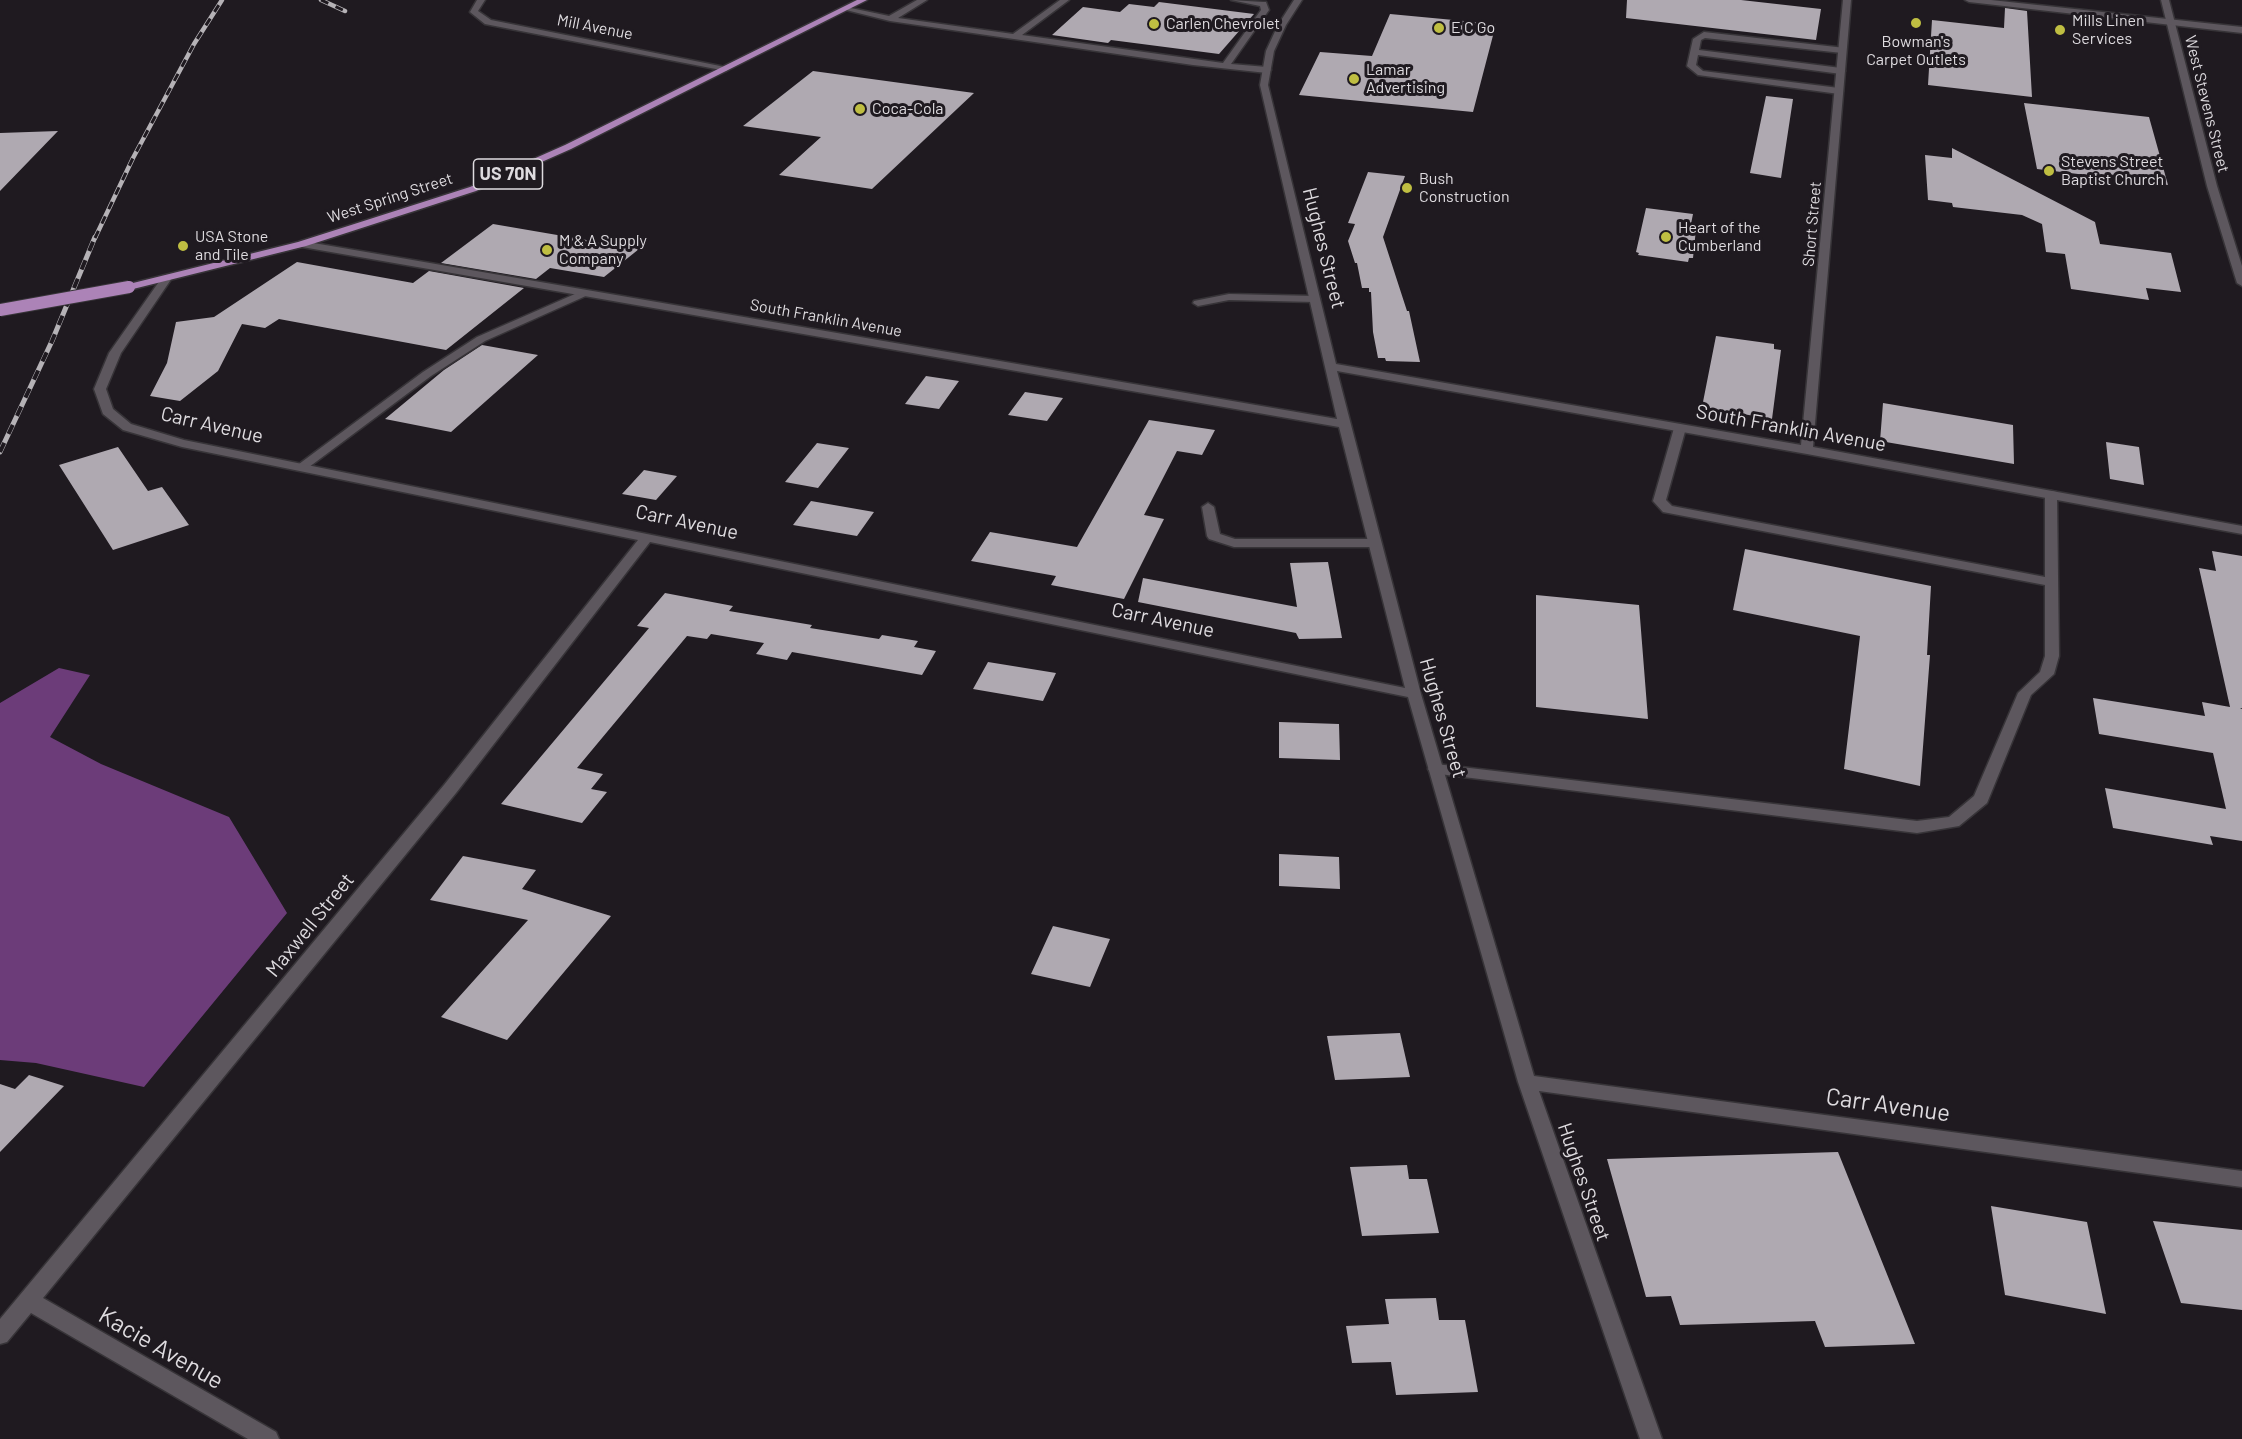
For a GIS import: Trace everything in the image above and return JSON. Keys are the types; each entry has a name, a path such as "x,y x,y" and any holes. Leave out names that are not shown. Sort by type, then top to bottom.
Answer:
{"main road":[{"name":"West Spring Street","path":"0,310 129,287 302,244 472,189 568,147 863,0"}],"street":[{"name":"Mill Avenue","path":"481,0 474,12 488,22 726,68"},
{"path":"890,19 923,0"},
{"path":"1015,36 1065,0"},
{"path":"1226,65 1265,10 1263,4 1235,0"},
{"name":"Hughes Street","path":"1298,0 1274,43 1264,85 1344,424 1414,694 1527,1082 1651,1439"},
{"name":"Short Street","path":"1807,450 1847,0"},
{"path":"1970,0 2242,30"},
{"name":"West Stevens Street","path":"2165,0 2212,186 2242,283"},
{"path":"846,9 890,19 1267,70"},
{"path":"1839,91 1701,73 1691,66 1697,39 1704,35 1842,51"},
{"path":"1694,52 1840,70"},
{"name":"South Franklin Avenue","path":"302,244 1344,424"},
{"name":"Carr Avenue","path":"167,278 115,353 100,389 108,411 127,427 182,443 1414,694"},
{"path":"301,467 427,374 481,339 584,293"},
{"path":"1198,303 1229,297 1315,299"},
{"name":"South Franklin Avenue","path":"1332,367 1807,450 2242,530"},
{"path":"1680,428 1659,501 1668,509 2051,582"},
{"path":"1436,769 1917,827 1953,822 1981,799 2025,693 2047,674 2052,656 2051,495"},
{"path":"1208,507 1214,536 1234,543 1374,543"},
{"name":"Maxwell Street","path":"0,1335 450,789 647,537"},
{"name":"Carr Avenue","path":"1527,1082 2242,1179"},
{"name":"Kacie Avenue","path":"29,1301 268,1439"}],"shaded area":[{"path":"59,668 90,675 50,737 101,764 229,817 287,913 144,1087 36,1063 0,1060 0,703"}],"building":[{"path":"1627,0 1741,0 1821,9 1816,40 1626,18"},
{"name":"Carlen Chevrolet","path":"1159,2 1254,14 1219,54 1052,35 1083,7 1120,12 1129,4 1154,7"},
{"path":"2005,8 2027,11 2032,97 1928,85 1932,20 2004,28"},
{"path":"1390,14 1496,24 1473,112 1299,95 1320,52 1372,56"},
{"name":"Coca-Cola","path":"813,71 974,93 872,189 779,175 821,137 743,126"},
{"path":"1766,96 1793,99 1781,178 1750,173"},
{"path":"2024,103 2149,117 2168,185 2037,169"},
{"path":"58,131 0,191 0,133"},
{"path":"1952,148 2095,222 2100,244 2171,253 2181,292 2146,288 2149,300 2071,289 2065,254 2046,252 2042,224 2022,215 1953,207 1952,203 1928,200 1925,155 1952,158"},
{"path":"1368,172 1405,176 1383,237 1407,311 1409,311 1420,362 1386,361 1385,358 1378,358 1373,332 1371,292 1369,288 1362,288 1357,263 1355,263 1348,241 1355,224 1348,223"},
{"name":"Heart of the Cumberland","path":"1646,208 1693,214 1690,229 1696,229 1693,258 1689,258 1688,262 1638,255 1639,253 1636,252"},
{"name":"M & A Supply Company","path":"493,224 639,249 604,277 550,268 536,279 441,263"},
{"path":"297,262 413,283 429,271 524,288 446,350 279,319 265,328 242,324 218,371 180,401 150,396 167,363 176,322 214,317"},
{"path":"1716,336 1774,344 1774,349 1781,350 1772,419 1702,407"},
{"path":"482,345 538,355 451,432 385,419 444,370"},
{"path":"926,376 959,381 939,409 905,404"},
{"path":"1025,392 1063,398 1047,421 1008,415"},
{"path":"1883,403 2013,425 2014,464 1880,441"},
{"path":"1149,420 1215,430 1202,455 1177,451 1144,515 1164,519 1124,599 1051,585 1056,576 971,561 990,532 1077,547"},
{"path":"2106,442 2139,447 2144,485 2110,479"},
{"path":"817,443 849,448 818,488 785,482"},
{"path":"118,447 148,491 162,487 189,525 113,550 59,465"},
{"path":"644,470 677,476 656,500 622,494"},
{"path":"811,501 874,512 857,536 793,525"},
{"path":"1745,549 1931,586 1927,655 1930,655 1920,786 1844,769 1860,636 1733,610"},
{"path":"2212,551 2242,556 2242,708 2240,709 2242,709 2242,841 2210,836 2213,845 2113,828 2105,788 2226,809 2213,753 2099,734 2093,698 2205,716 2202,702 2230,707 2199,568 2216,571"},
{"path":"1328,562 1342,638 1299,639 1296,633 1138,602 1143,578 1297,607 1290,563"},
{"path":"665,593 733,606 729,611 812,625 810,628 879,639 882,635 918,641 914,647 936,651 922,675 792,652 787,660 756,654 764,643 711,634 707,639 687,636 577,768 603,774 591,789 607,792 582,823 501,804 649,628 637,626"},
{"path":"1536,595 1639,605 1648,719 1536,707"},
{"path":"988,662 1056,673 1043,701 973,689"},
{"path":"1279,722 1339,724 1340,760 1279,758"},
{"path":"1279,854 1339,857 1340,889 1279,886"},
{"path":"463,856 536,870 522,889 611,916 507,1040 441,1017 528,920 430,900"},
{"path":"1053,926 1110,939 1090,987 1031,974"},
{"path":"1400,1033 1410,1077 1335,1080 1327,1036"},
{"path":"29,1075 64,1086 0,1152 0,1084 15,1089"},
{"path":"1838,1152 1915,1344 1825,1347 1815,1321 1680,1325 1671,1296 1646,1297 1607,1159"},
{"path":"1407,1165 1409,1179 1427,1179 1439,1233 1362,1236 1350,1167"},
{"path":"1991,1206 2087,1222 2106,1314 2005,1295"},
{"path":"2153,1221 2242,1230 2242,1310 2181,1303"},
{"path":"1436,1298 1439,1320 1465,1320 1478,1392 1396,1395 1391,1362 1352,1363 1346,1326 1389,1324 1385,1299"}],"railway":[{"path":"95,238 133,158 194,44 222,0"},
{"path":"321,0 345,11"},
{"path":"0,452 52,341 95,237"}],"place":[{"name":"Bowman's Carpet Outlets","path":"1916,23"},
{"name":"Carlen Chevrolet","path":"1154,24"},
{"name":"E C Go","path":"1439,28"},
{"name":"Mills Linen Services","path":"2060,30"},
{"name":"Lamar Advertising","path":"1354,79"},
{"name":"Coca-Cola","path":"860,109"},
{"name":"Stevens Street Baptist Church","path":"2049,171"},
{"name":"Bush Construction","path":"1407,188"},
{"name":"Heart of the Cumberland","path":"1666,237"},
{"name":"USA Stone and Tile","path":"183,246"},
{"name":"M & A Supply Company","path":"547,250"}]}
